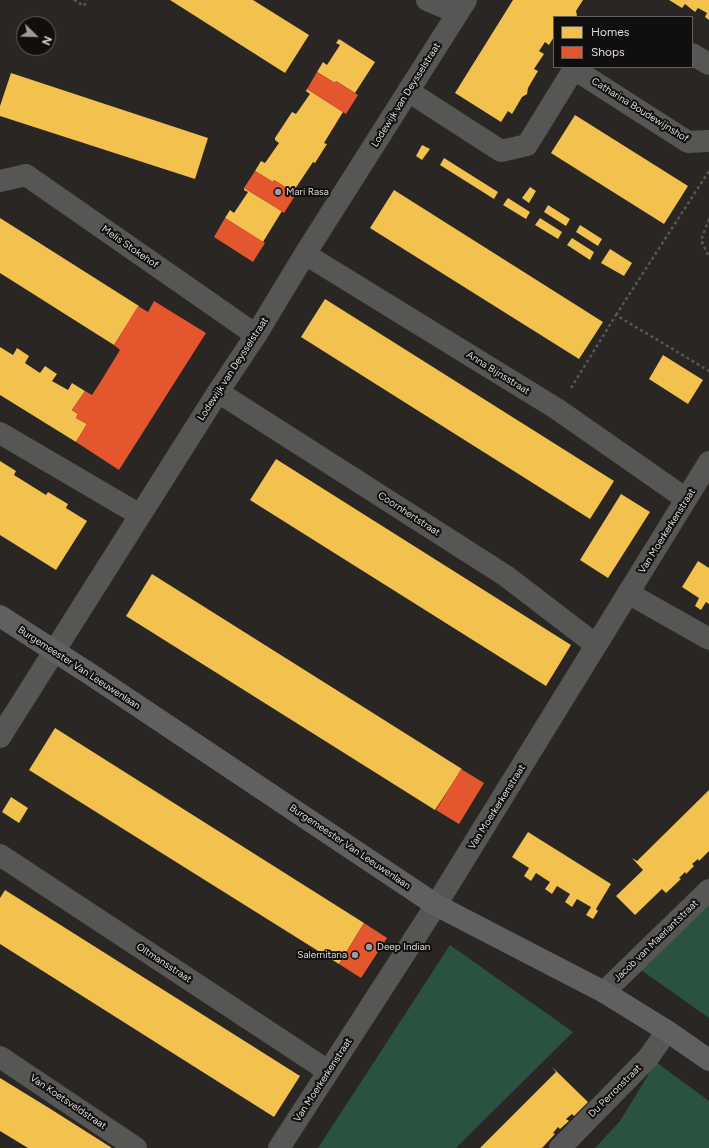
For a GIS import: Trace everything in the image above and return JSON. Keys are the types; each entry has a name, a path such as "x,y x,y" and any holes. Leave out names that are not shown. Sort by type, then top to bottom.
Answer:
{"street":[{"path":"427,0 462,6"},
{"name":"Lodewijk van Deysselstraat","path":"0,737 218,392 256,335 305,254 462,6"},
{"path":"693,55 709,64"},
{"name":"Catharina Boudewijnshof","path":"408,91 501,151 527,145 575,68 688,142 709,142"},
{"name":"Melis Stokehof","path":"0,182 26,175 256,335"},
{"name":"Anna Bijnsstraat","path":"305,254 557,409 686,499"},
{"name":"Coornhertstraat","path":"218,392 506,576 596,645"},
{"path":"0,432 140,515"},
{"name":"Van Moerkerkenstraat","path":"279,1148 436,904 709,462"},
{"path":"628,593 709,639"},
{"name":"Burgemeester Van Leeuwenlaan","path":"0,616 436,904 604,992 667,1031 709,1060"},
{"name":"Oltmansstraat","path":"0,854 328,1071"},
{"name":"Jacob van Maerlantstraat","path":"604,992 709,890"},
{"name":"Du Perronstraat","path":"560,1148 648,1058 667,1031"},
{"name":"Van Koetsveldstraat","path":"0,1057 136,1148"}],"path":[{"path":"74,0 84,6 88,0"},
{"path":"557,409 709,171"},
{"path":"709,219 701,240 709,257"},
{"path":"616,316 709,371"}],"green space":[{"path":"709,879 709,1018 627,960"},
{"path":"450,945 573,1032 456,1148 318,1148"},
{"path":"656,1062 709,1101 709,1148 595,1148 620,1121"}],"building: Homes":[{"path":"170,0 253,0 309,35 285,73"},
{"path":"513,0 583,0 576,11 576,16 553,16 553,39 549,45 545,42 539,51 544,54 534,69 538,71 528,88 527,94 522,97 512,114 508,111 501,122 455,93"},
{"path":"669,0 709,0 709,20 705,17 707,13 698,8 695,12 685,4 682,8"},
{"path":"339,39 375,62 355,93 336,81 335,83 317,72 323,62 327,65 340,45 336,43"},
{"path":"11,73 208,138 195,179 0,116 0,106"},
{"path":"307,89 343,112 324,143 327,144 293,192 274,180 273,182 255,171 261,161 265,163 279,143 275,140 275,138 292,112 296,114 310,94 306,91"},
{"path":"575,115 688,186 664,224 551,153"},
{"path":"422,145 430,149 422,160 416,156"},
{"path":"444,158 498,192 494,199 440,165"},
{"path":"530,187 536,191 529,203 522,198"},
{"path":"244,188 282,211 263,242 225,218 230,210 234,213 248,192 244,190"},
{"path":"394,190 603,322 579,359 370,228"},
{"path":"508,198 530,212 526,219 503,205"},
{"path":"548,205 570,219 566,226 544,212"},
{"path":"0,218 139,306 114,345 0,273"},
{"path":"540,218 562,232 558,239 535,225"},
{"path":"580,225 602,239 598,246 576,232"},
{"path":"572,238 594,252 590,260 567,245"},
{"path":"610,249 632,263 624,276 601,263"},
{"path":"325,299 614,481 590,519 301,337"},
{"path":"0,347 13,355 17,348 29,356 25,363 40,373 45,366 57,374 52,381 68,390 72,383 85,391 72,410 78,414 76,418 87,424 76,442 0,395"},
{"path":"663,355 703,380 688,404 649,379"},
{"path":"276,459 571,645 546,686 250,500"},
{"path":"0,461 16,471 14,475 46,495 48,492 68,504 66,508 87,521 56,570 0,535"},
{"path":"621,494 650,512 608,578 580,560"},
{"path":"698,561 709,568 709,604 706,602 701,610 695,606 699,598 682,587"},
{"path":"152,574 462,769 435,810 126,616"},
{"path":"55,728 364,923 339,964 29,770"},
{"path":"709,790 709,851 699,861 698,859 692,864 694,866 686,874 685,872 679,878 681,879 666,893 662,889 635,915 616,896 643,870 632,858 637,861"},
{"path":"11,797 28,808 19,823 2,812"},
{"path":"528,832 611,884 596,909 598,911 593,919 586,915 591,907 577,899 572,907 565,902 570,894 557,886 552,894 545,889 550,882 536,873 531,881 524,876 529,868 512,857"},
{"path":"5,890 300,1076 274,1117 0,944 0,898"},
{"path":"552,1067 588,1102 574,1116 572,1114 566,1119 569,1121 560,1129 558,1127 553,1133 555,1134 542,1148 480,1148 556,1072"},
{"path":"0,1078 112,1148 28,1148 0,1131"}],"building: Shops":[{"path":"317,72 335,83 336,81 358,95 346,114 307,89"},
{"path":"255,171 273,182 274,180 296,194 284,213 244,188"},
{"path":"225,218 265,243 253,262 214,237"},
{"path":"154,301 206,333 119,470 76,442 87,424 76,418 78,414 72,410 85,391 92,395 101,381 120,350 114,345 138,306 148,312"},
{"path":"461,769 484,783 459,824 436,810"},
{"path":"364,923 387,938 361,978 339,964"}],"place":[{"name":"Mari Rasa","path":"278,192"},
{"name":"Deep Indian","path":"369,947"},
{"name":"Salernitana","path":"355,955"}]}
